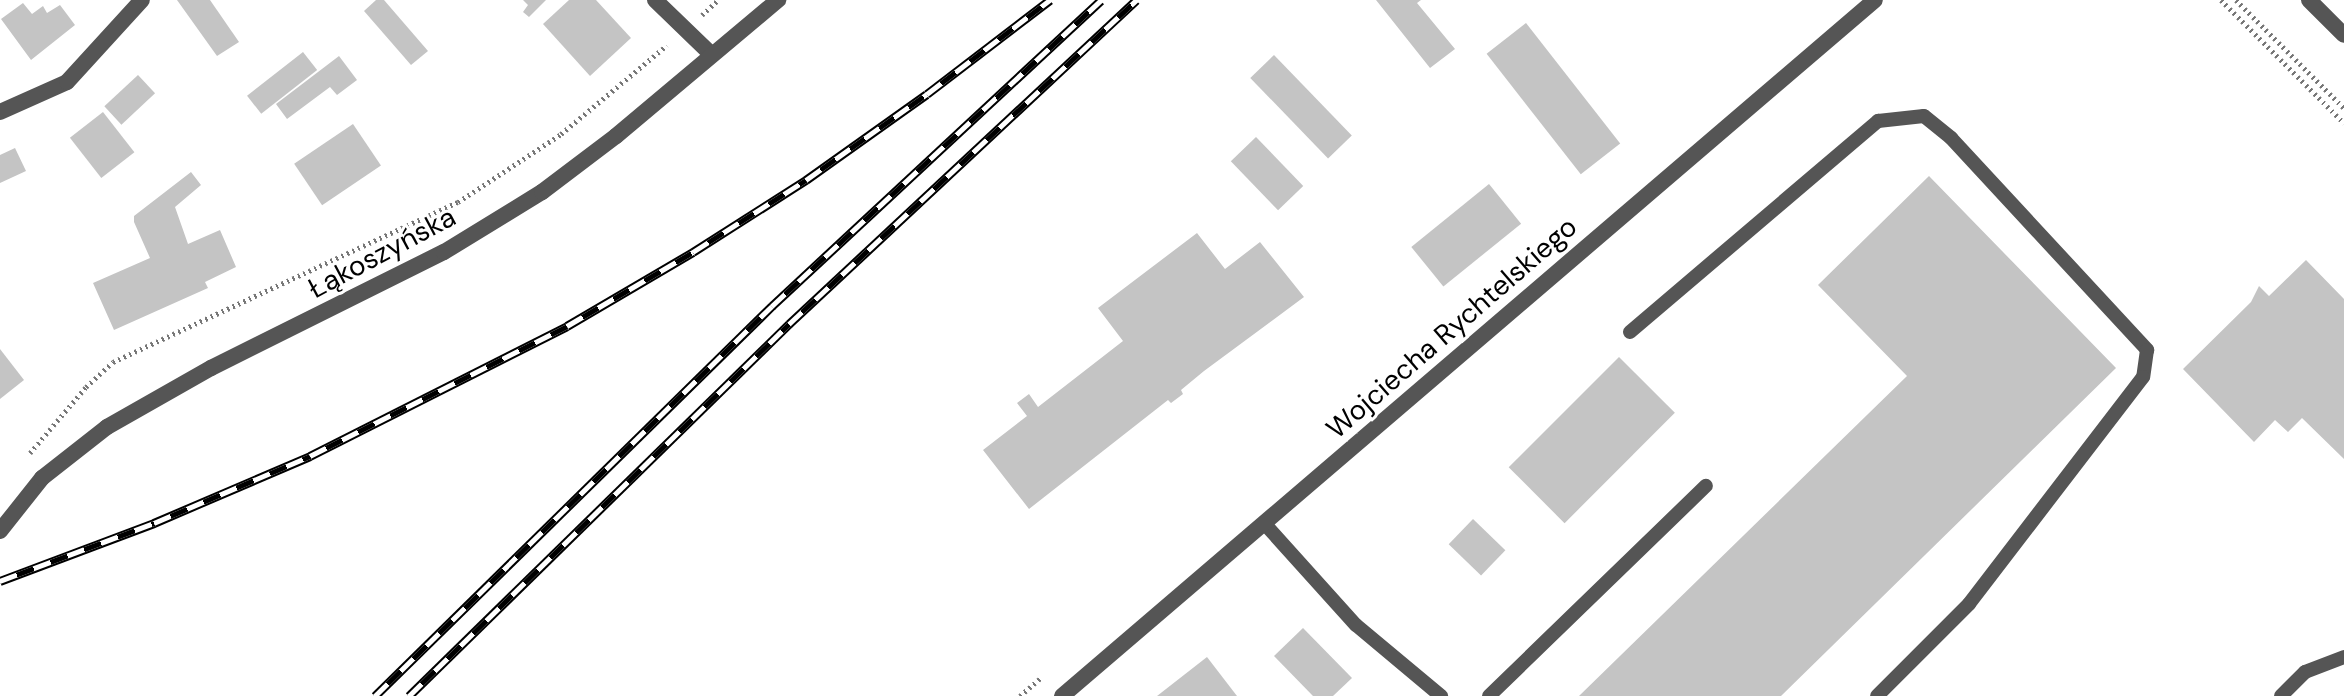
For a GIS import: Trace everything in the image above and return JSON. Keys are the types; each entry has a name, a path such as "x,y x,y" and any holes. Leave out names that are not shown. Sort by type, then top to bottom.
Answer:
{"street":[{"path":"0,112 67,82 142,0"},
{"path":"655,0 712,55"},
{"name":"Łąkoszyńska","path":"0,531 42,478 107,427 211,368 444,252 542,192 616,136 778,0"},
{"name":"Wojciecha Rychtelskiego","path":"1062,696 1875,0"},
{"path":"2309,0 2344,35"}],"lane":[{"path":"1630,332 1878,121 1924,116 1951,138 2147,350 2143,377 1969,604 1877,696"},
{"path":"1489,696 1706,486"},
{"path":"1264,523 1356,625 1441,696"},
{"path":"2281,696 2305,672 2344,657"}],"path":[{"path":"27,456 86,387 113,362 458,202 561,134 718,0"},
{"path":"2221,0 2344,123"},
{"path":"2236,0 2344,108"}],"building":[{"path":"177,0 210,0 239,42 217,56"},
{"path":"376,0 384,0 428,51 411,65 364,11"},
{"path":"523,0 546,0 529,17 523,12 528,5"},
{"path":"569,0 596,0 631,38 590,76 543,24"},
{"path":"1376,0 1421,0 1417,3 1455,49 1430,68"},
{"path":"23,3 32,14 43,6 47,13 60,5 75,25 31,60 1,19"},
{"path":"1526,23 1620,144 1581,174 1487,54"},
{"path":"303,52 317,70 261,114 247,96"},
{"path":"1274,55 1352,136 1328,158 1250,78"},
{"path":"339,56 357,80 337,95 330,87 287,119 276,104"},
{"path":"138,75 155,93 121,125 104,106"},
{"path":"103,112 134,152 101,178 70,138"},
{"path":"353,124 381,165 322,205 294,164"},
{"path":"1256,137 1303,186 1278,210 1231,161"},
{"path":"15,148 26,171 0,183 0,155"},
{"path":"191,172 201,185 175,207 188,244 220,230 236,267 205,282 208,288 114,330 93,283 150,258 134,216"},
{"path":"1929,176 2116,368 1781,696 1579,696 1907,376 1818,285"},
{"path":"1489,184 1521,224 1443,287 1411,247"},
{"path":"1197,233 1225,269 1260,242 1304,297 1204,371 1181,390 1183,394 1171,403 1168,400 1029,509 983,450 1027,416 1017,403 1029,394 1038,407 1123,341 1098,308"},
{"path":"2306,260 2344,299 2344,459 2302,418 2288,432 2275,420 2254,442 2183,369 2251,302 2259,286 2269,296"},
{"path":"0,349 24,380 0,399"},
{"path":"1619,357 1675,413 1565,523 1509,467"},
{"path":"1473,519 1505,550 1481,575 1449,544"},
{"path":"1303,628 1352,678 1333,696 1313,696 1274,656"},
{"path":"1207,657 1237,696 1157,696"}],"railway":[{"path":"0,581 154,523 310,456 567,326 693,252 806,180 927,94 1050,0"},
{"path":"375,696 772,306 1101,0"},
{"path":"409,696 789,324 1137,0"}]}
